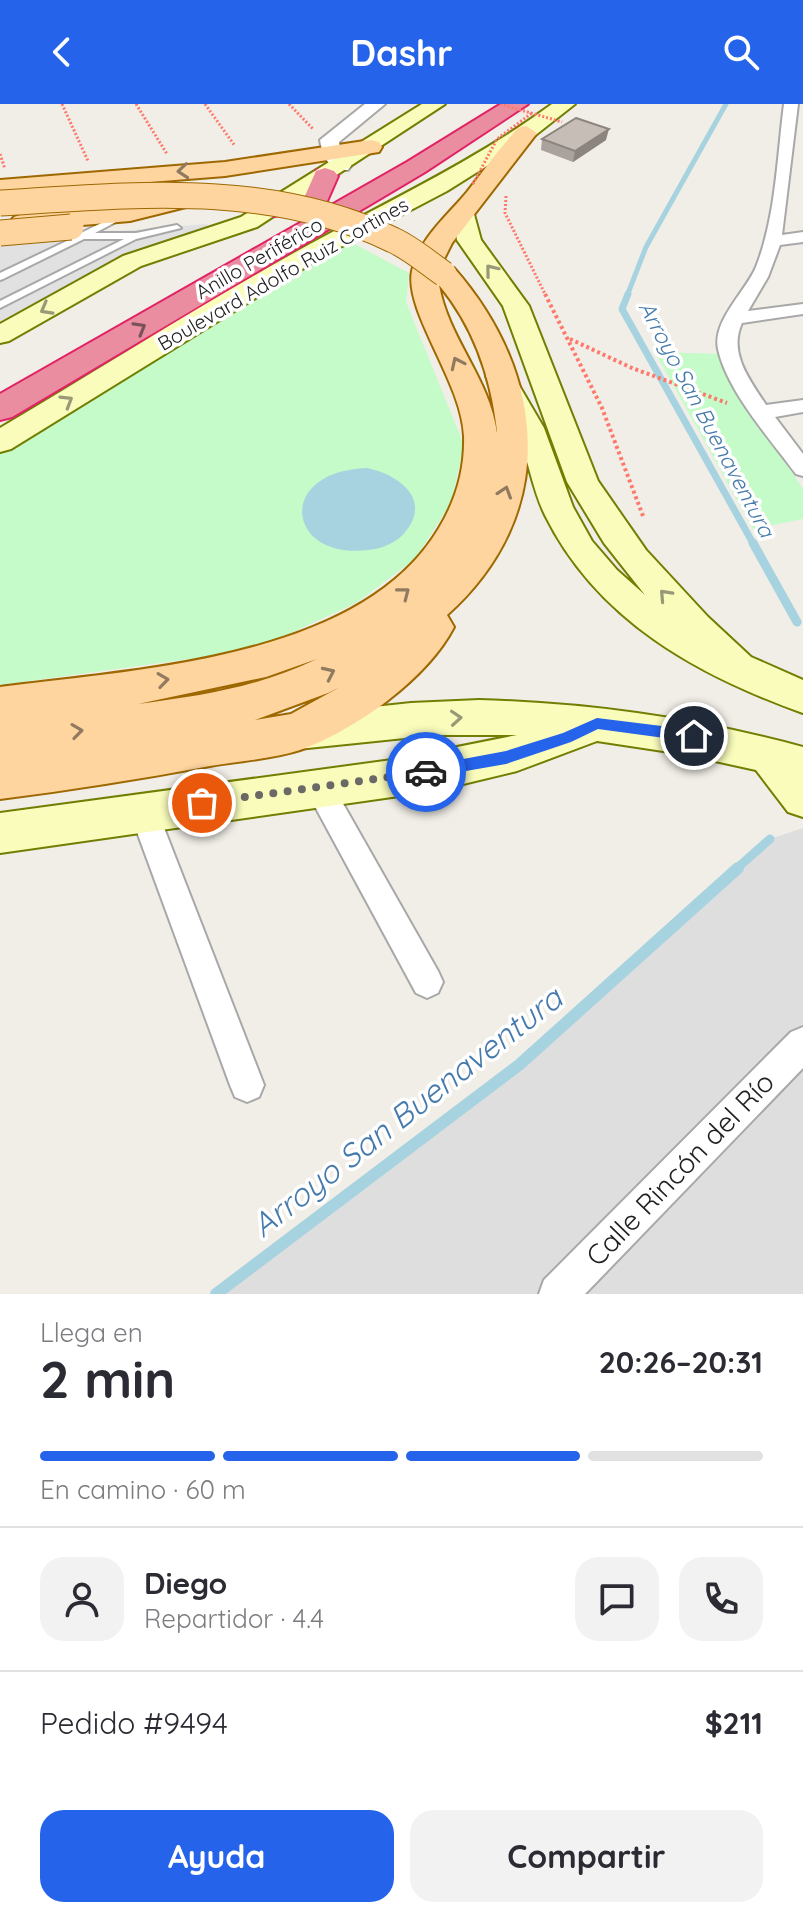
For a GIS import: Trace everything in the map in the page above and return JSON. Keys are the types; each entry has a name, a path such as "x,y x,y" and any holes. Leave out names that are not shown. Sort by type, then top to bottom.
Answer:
{"highway":[{"name":"Anillo Periférico","path":"0,379 328,182 484,104"},
{"name":"Anillo Periférico","path":"0,409 376,190 525,117"},
{"path":"274,210 328,182"},
{"path":"369,220 376,190 439,186"}],"main road":[{"path":"0,203 113,196 189,196 261,202 328,182 371,147 435,104"},
{"name":"Boulevard Adolfo Ruiz Cortines","path":"0,442 369,220 439,186 525,117 564,113"},
{"path":"0,705 228,670 308,649 351,628 396,600 437,563 463,524 476,487 481,454 479,417 474,400 425,286 430,257 468,198 505,155 525,117"},
{"path":"0,187 249,166 328,182 391,238 433,265 469,303 537,445 560,513 574,542 596,568 629,602 671,635 803,697"},
{"path":"0,224 133,225 266,172 328,182"},
{"path":"468,198 465,230 474,249 516,306 583,482 595,504 646,575 740,670"},
{"path":"0,217 152,207 274,210"},
{"path":"0,233 274,210"},
{"path":"0,335 132,261 167,247 237,227 274,210"},
{"path":"295,732 345,708 391,674 434,627 473,561 502,504 512,464 513,418 498,366"},
{"path":"0,741 213,712 284,692 346,665 396,635 441,599 473,561"},
{"path":"0,778 92,767 295,732 477,717 597,723 694,736 785,759 803,798"},
{"path":"0,833 506,758 567,738 597,723"}],"street":[{"path":"328,182 329,140 376,104"},
{"path":"791,104 773,241 764,268 727,330 727,348 761,412 803,469"},
{"path":"773,241 803,237"},
{"path":"736,318 803,309"},
{"path":"761,412 803,406"},
{"path":"319,788 427,982"},
{"path":"143,810 247,1085"},
{"name":"Calle Rincón del Río","path":"558,1294 803,1044"}],"lane":[{"path":"0,243 85,234 133,225"},
{"path":"0,305 133,225"},
{"path":"0,277 85,234 133,225 177,228"}],"path":[{"path":"62,104 97,180"},
{"path":"136,104 178,172"},
{"path":"205,104 249,166"},
{"path":"500,104 564,113"},
{"path":"468,198 497,139 525,117"},
{"path":"507,182 505,213 602,408 645,521"},
{"path":"569,338 685,389"}],"shaded area":[{"path":"206,224 213,228 135,250 0,321 0,241"},
{"path":"803,828 803,1294 216,1294 519,1065 770,839"}],"green space":[{"path":"347,240 409,273 406,302 464,445 451,503 415,559 356,603 254,650 0,685 0,453"},
{"path":"655,352 720,354 752,412 803,489 803,519 753,529"}],"water":[{"path":"367,468 389,476 408,489 415,508 406,531 394,542 368,550 341,549 320,542 307,529 302,514 305,498 317,483 337,473"}],"building":[{"path":"576,118 609,129 575,151 542,139"}],"waterway":[{"name":"Arroyo San Buenaventura","path":"627,296 646,247 726,104"},
{"name":"Arroyo San Buenaventura","path":"628,294 622,309 754,545"},
{"name":"Arroyo San Buenaventura","path":"753,543 797,622"},
{"name":"Arroyo San Buenaventura","path":"735,870 770,839"},
{"name":"Arroyo San Buenaventura","path":"216,1294 519,1065 738,868"}],"way so far":[{"path":"202,803 426,772"}],"route":[{"path":"426,772 534,750 597,723 694,736"}]}
